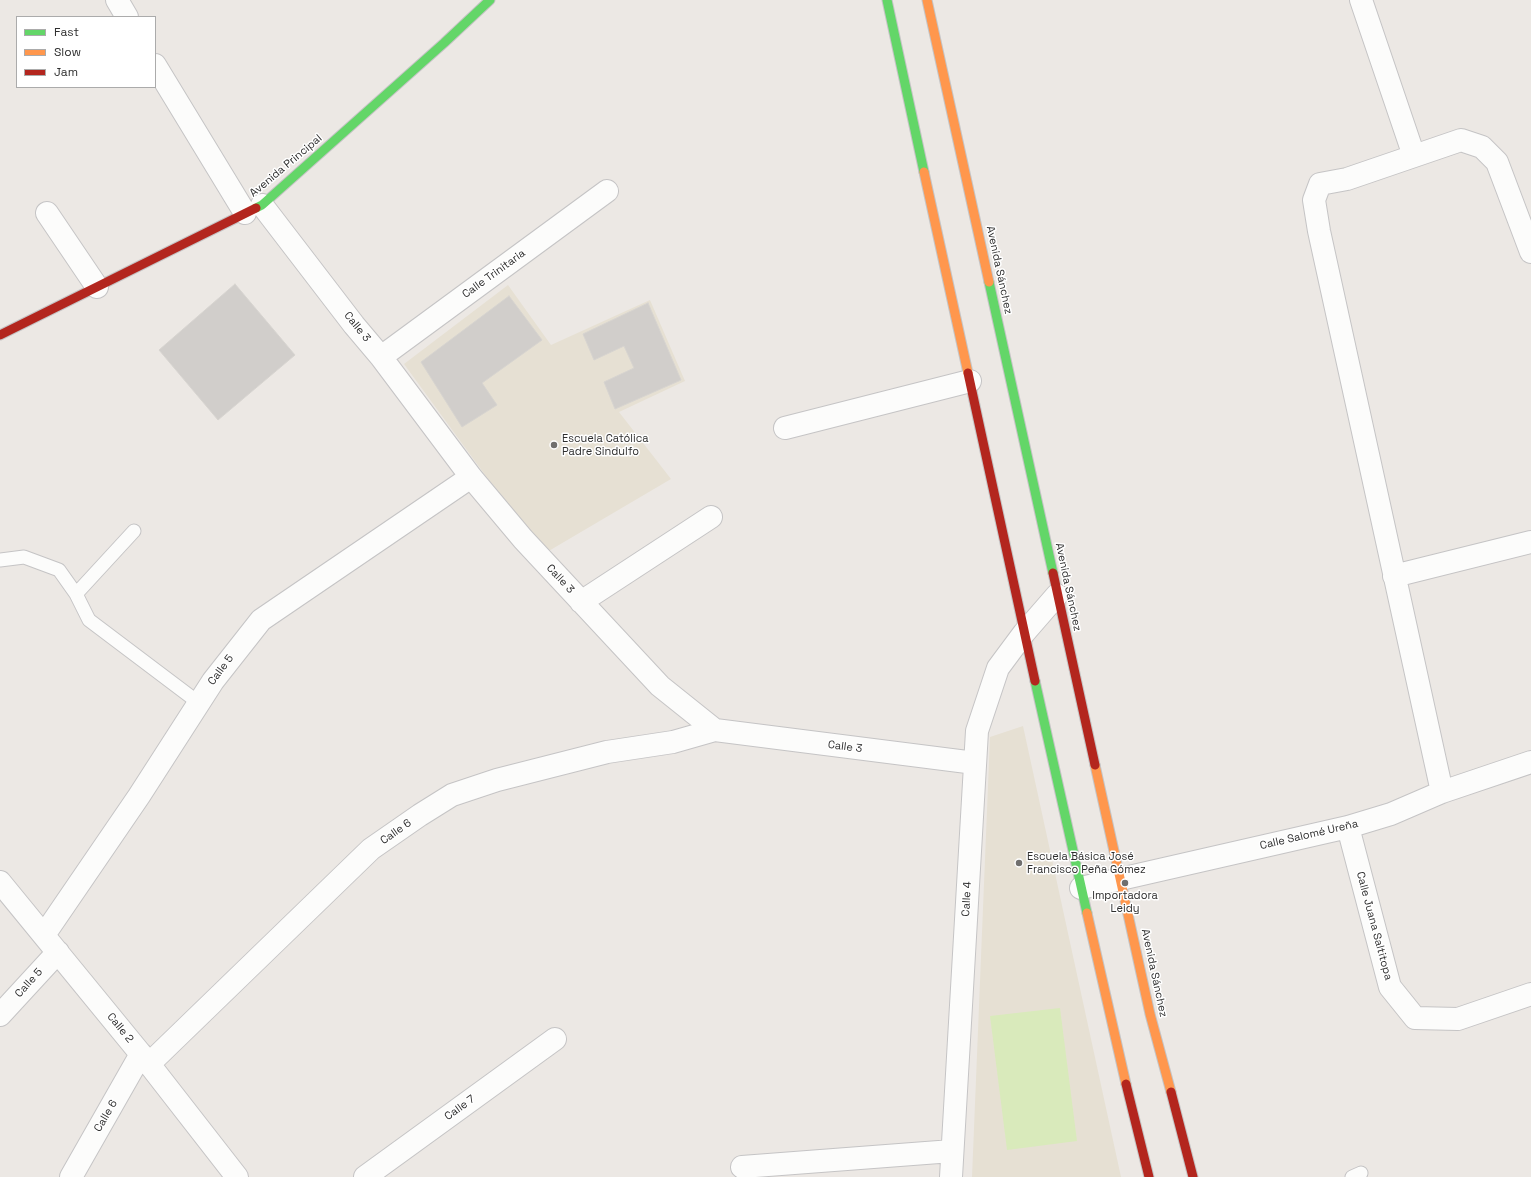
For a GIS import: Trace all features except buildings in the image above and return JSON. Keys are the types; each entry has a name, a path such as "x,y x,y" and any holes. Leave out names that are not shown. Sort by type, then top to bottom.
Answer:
{"street":[{"path":"117,0 126,16"},
{"name":"Avenida Principal","path":"0,335 253,209 444,43 490,0"},
{"path":"887,0 1081,888 1112,1024 1150,1177"},
{"name":"Avenida Sánchez","path":"928,0 1057,595 1150,1014 1193,1177"},
{"path":"1361,0 1414,156"},
{"name":"Calle 3","path":"156,66 253,209 381,357 471,477 523,539 660,686 716,730 975,763"},
{"path":"1442,792 1319,231 1314,200 1320,184 1347,179 1461,140 1482,147 1497,162 1531,252"},
{"name":"Calle Trinitaria","path":"381,357 607,190"},
{"path":"47,213 97,287"},
{"path":"785,428 970,381"},
{"name":"Calle 5","path":"44,935 139,796 213,681 261,620 471,477"},
{"path":"581,602 711,517"},
{"path":"1394,576 1531,542"},
{"name":"Calle 4","path":"951,1177 977,731 998,668 1024,632 1057,595"},
{"name":"Calle 6","path":"71,1177 145,1059 371,849 420,815 452,795 497,780 607,752 673,742 716,730"},
{"name":"Calle Salomé Ureña","path":"1081,888 1348,827 1391,814 1442,792 1531,762"},
{"name":"Calle Juana Saltitopa","path":"1348,827 1390,987 1415,1018 1458,1019 1531,994"},
{"name":"Calle 2","path":"0,882 145,1059 237,1177"},
{"name":"Calle 5","path":"0,1015 58,952"},
{"name":"Calle 7","path":"365,1177 555,1039"},
{"path":"742,1167 952,1151"}],"lane":[{"path":"76,594 134,530"},
{"path":"0,560 24,557 59,570 76,594 89,620 199,702"}],"shaded area":[{"name":"Escuela Católica Padre Sindulfo","path":"508,285 551,345 650,300 685,381 619,412 671,479 547,552 488,479 404,364"},
{"name":"Escuela Básica José Francisco Peña Gómez","path":"1023,726 1121,1177 972,1177 990,737"}],"green space":[{"path":"1060,1008 1077,1141 1007,1150 990,1016"}],"traffic: fast":[{"path":"256,208 262,205 444,43 490,0"},
{"path":"887,0 924,172"},
{"path":"989,282 1053,573"},
{"path":"1035,681 1087,913"}],"traffic: slow":[{"path":"927,0 989,282"},
{"path":"924,172 968,373"},
{"path":"1095,765 1150,1014 1171,1092"},
{"path":"1087,913 1126,1084"}],"traffic: jam":[{"path":"0,335 256,208"},
{"path":"968,373 1035,681"},
{"path":"1053,573 1095,765"},
{"path":"1126,1084 1149,1177"},
{"path":"1171,1092 1193,1177"}],"place":[{"name":"Escuela Católica Padre Sindulfo","path":"554,445"},
{"name":"Escuela Básica José Francisco Peña Gómez","path":"1019,863"},
{"name":"Importadora Leidy","path":"1125,883"}]}
